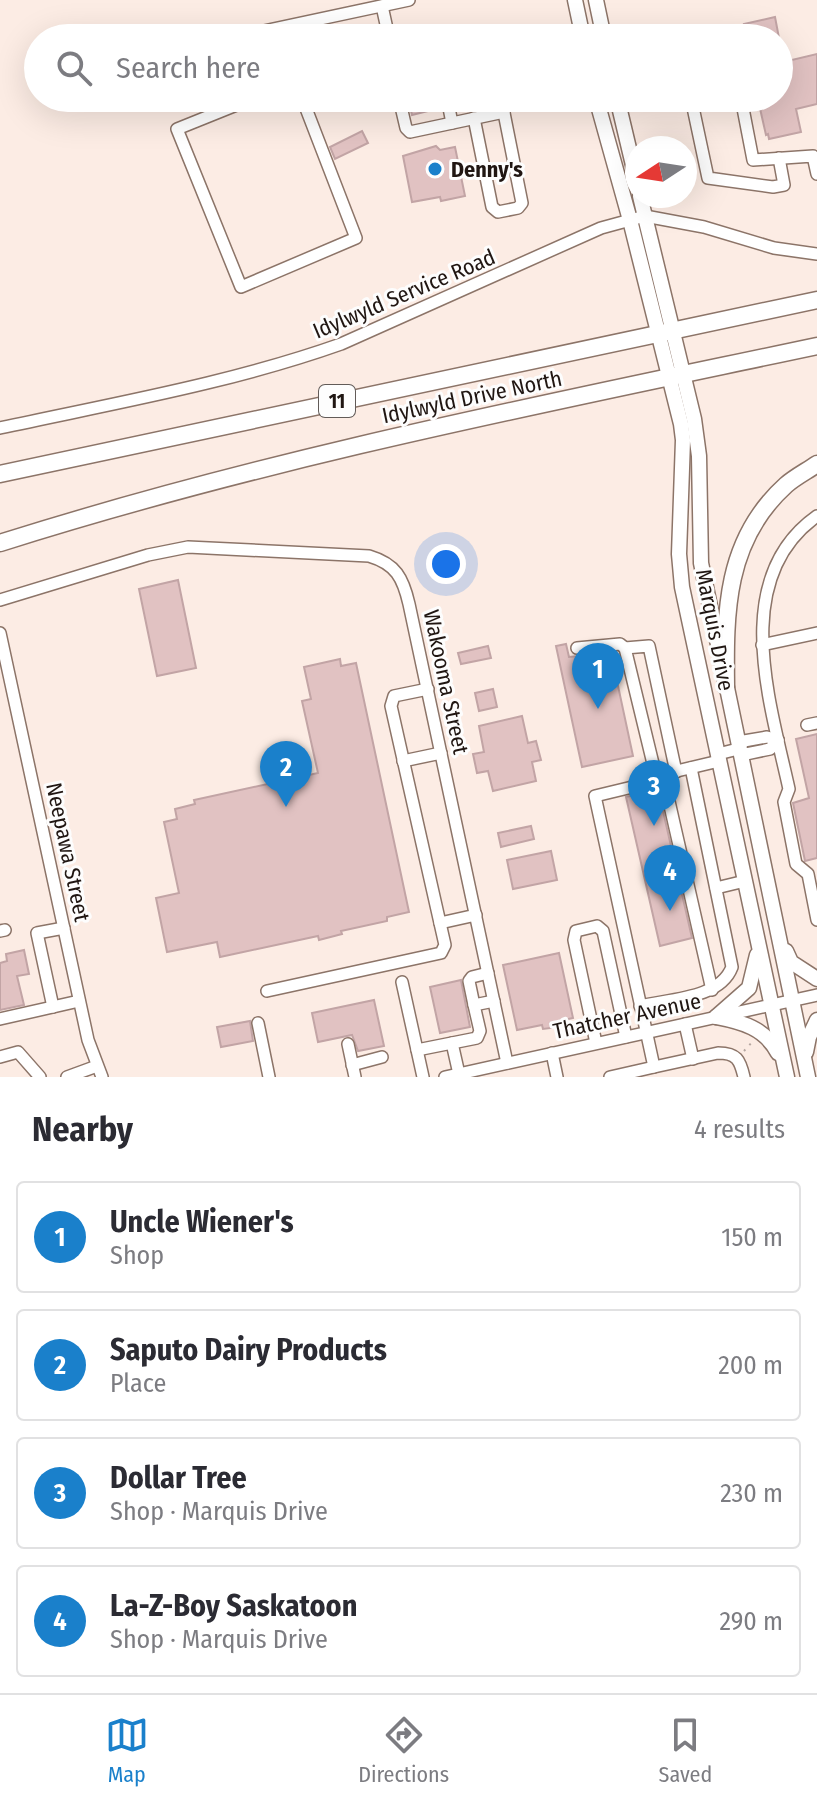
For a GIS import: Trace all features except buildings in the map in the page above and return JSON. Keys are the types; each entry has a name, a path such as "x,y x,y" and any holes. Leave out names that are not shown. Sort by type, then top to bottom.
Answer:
{"highway":[{"name":"Idylwyld Drive North","path":"0,474 817,300"},
{"name":"Idylwyld Drive North","path":"0,543 92,514 314,454 817,346"},
{"path":"726,687 725,626 738,554 759,519 786,486 817,464"}],"main road":[{"path":"575,0 580,24"},
{"path":"596,0 601,24"},
{"name":"Marquis Drive","path":"601,112 638,218 677,376 683,440 679,554 682,587 785,1071"},
{"path":"620,112 626,136"},
{"name":"Marquis Drive","path":"638,218 639,208"},
{"name":"Marquis Drive","path":"677,376 694,419 699,456 701,563 806,1071"},
{"path":"777,931 791,962 817,979"},
{"path":"716,1017 749,988 758,943"},
{"path":"716,1017 741,1022 762,1033 773,1043 785,1071"},
{"path":"806,1071 809,1037 817,1020"}],"street":[{"path":"316,24 409,0"},
{"path":"382,6 386,24"},
{"path":"219,112 177,129 241,287 356,238 307,112"},
{"path":"402,112 407,131 504,112 522,203 518,208 498,212 492,207 474,118"},
{"path":"450,112 452,123"},
{"path":"694,112 708,178 773,187 784,185 779,158"},
{"path":"744,112 753,160 815,153 817,174"},
{"name":"Idylwyld Service Road","path":"0,428 245,375 301,358 341,344 601,228 638,218 704,227 774,248 817,254"},
{"path":"817,516 787,547 771,574 762,611 762,645 789,789 784,802 796,864 808,874 817,920"},
{"name":"Wakooma Street","path":"0,600 148,555 188,547 369,556 391,565 401,575 428,689 507,1063"},
{"name":"Neepawa Street","path":"0,633 79,1001 100,1071"},
{"path":"762,645 817,633"},
{"path":"577,648 620,644 625,648 712,990"},
{"path":"625,648 649,646 676,772"},
{"path":"267,991 441,953 445,945 391,706 394,696 428,689"},
{"path":"648,1071 646,1032 595,796 649,783 660,776 691,768 738,749 746,754 770,749 778,740"},
{"path":"403,761 441,753"},
{"path":"640,1006 712,990 732,967 691,768"},
{"path":"716,888 745,881"},
{"path":"440,923 476,915"},
{"path":"596,1043 574,940 576,931 597,926 603,931 626,1037"},
{"path":"53,1007 37,933 64,928"},
{"path":"417,1050 477,1038 480,1031 469,981 472,977 488,973"},
{"path":"402,982 423,1077"},
{"name":"Thatcher Avenue","path":"445,1077 480,1073 507,1063 817,995"},
{"path":"0,1019 79,1001"},
{"path":"474,1005 494,1001"},
{"path":"258,1023 269,1077"},
{"path":"685,1024 693,1059"},
{"path":"452,1043 459,1074"},
{"path":"348,1044 354,1071 382,1057"},
{"path":"0,1057 18,1052 40,1077"},
{"path":"552,1053 557,1077"},
{"path":"610,1077 718,1053 728,1053 738,1058 744,1077"},
{"path":"67,1077 100,1071"}],"path":[{"path":"738,1058 756,1037"}],"place":[{"name":"Denny's","path":"435,169"},
{"name":"Uncle Wiener's","path":"598,709"},
{"name":"Saputo Dairy Products","path":"286,807"},
{"name":"Dollar Tree","path":"654,826"},
{"name":"La-Z-Boy Saskatoon","path":"670,911"}]}
